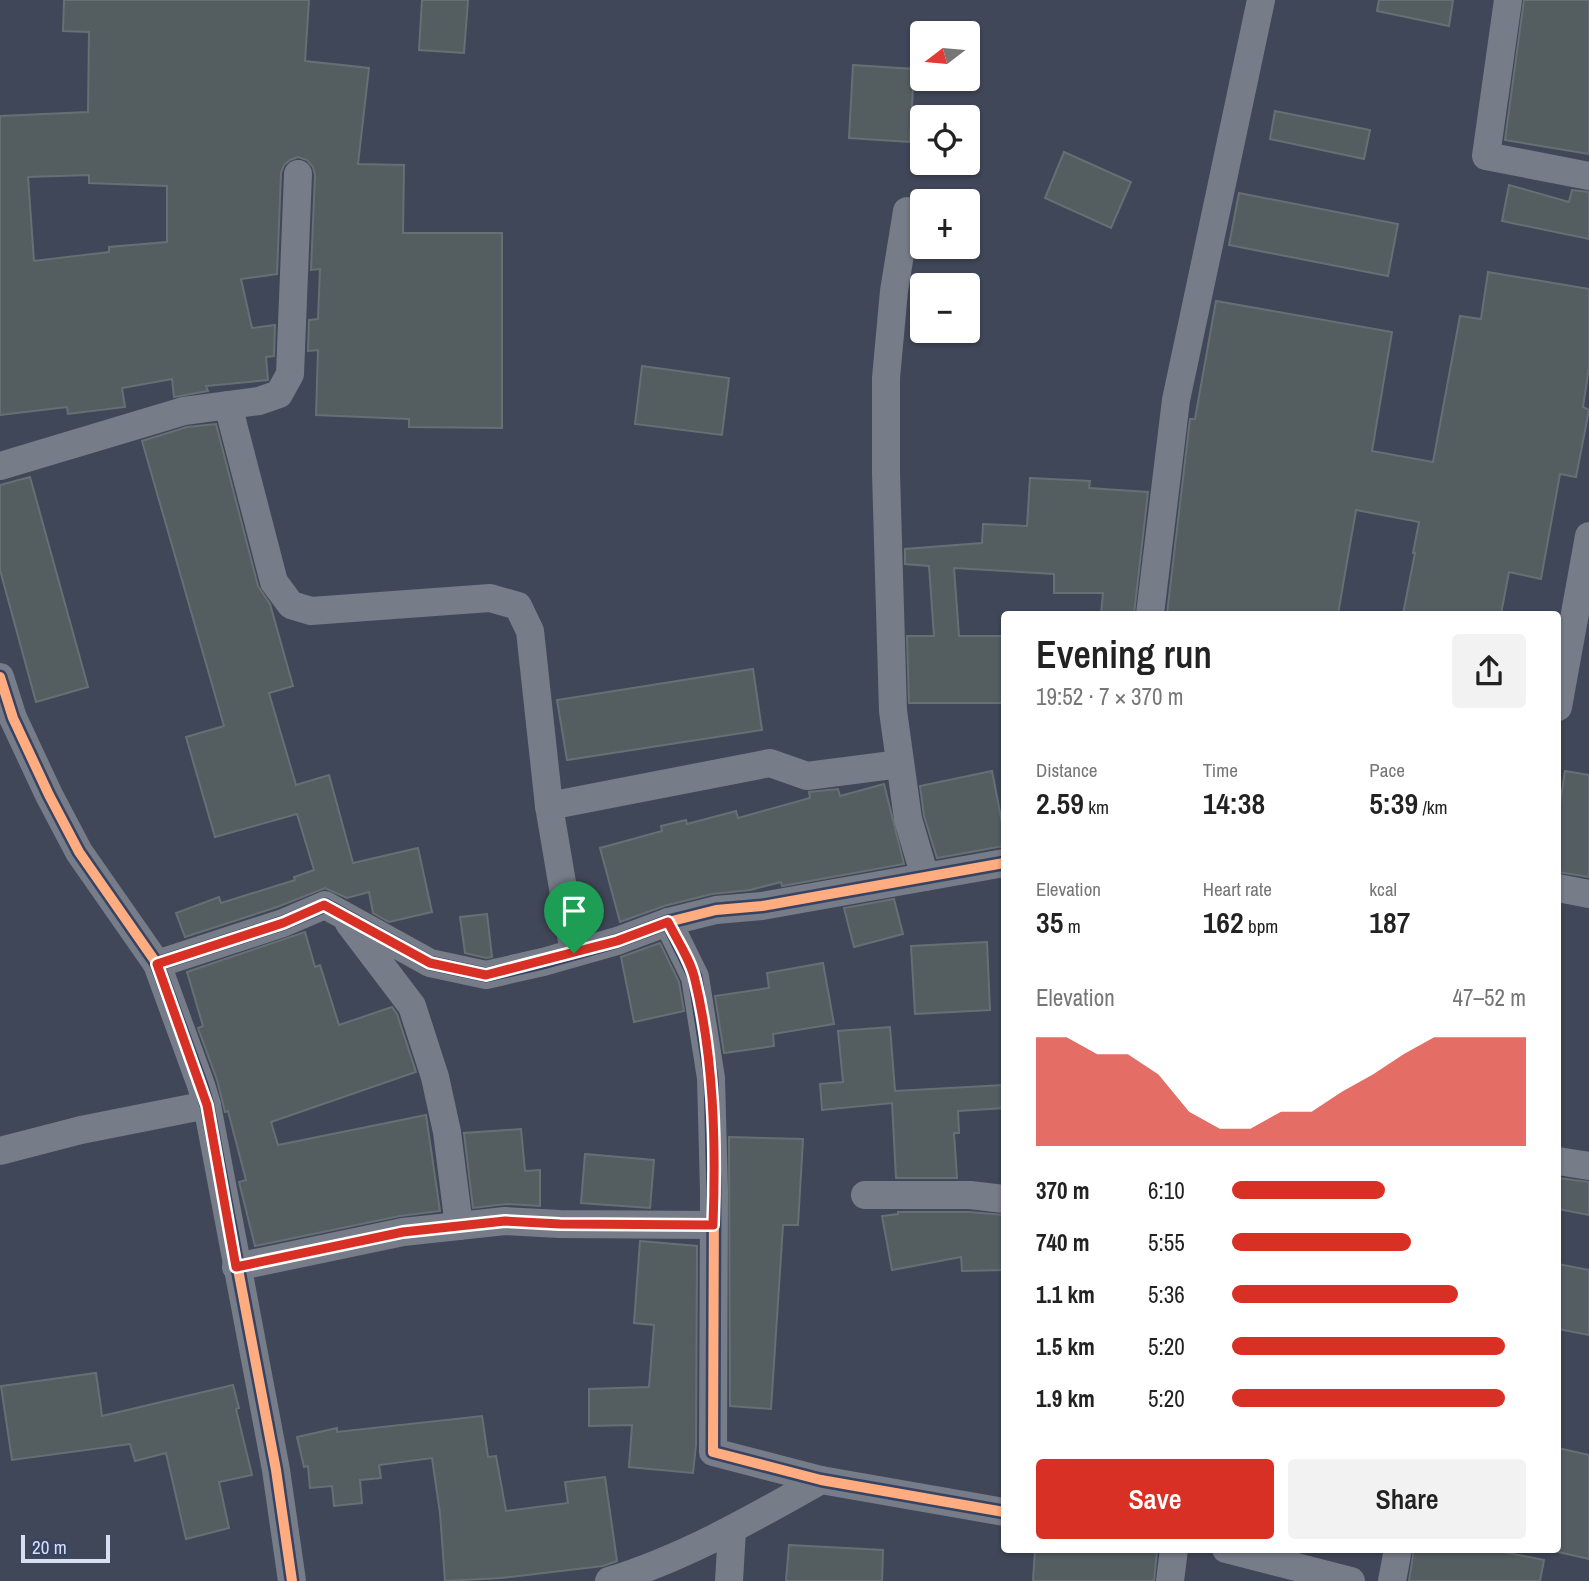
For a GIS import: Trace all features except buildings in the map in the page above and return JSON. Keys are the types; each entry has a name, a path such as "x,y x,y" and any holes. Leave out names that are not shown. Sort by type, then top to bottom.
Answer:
{"street":[{"path":"1150,611 1176,400 1261,0"},
{"path":"1508,0 1486,156 1589,176"},
{"path":"0,466 184,411 259,401 279,394 290,374 298,174"},
{"path":"907,211 894,291 886,391 886,473 893,698 908,819 925,877"},
{"path":"228,405 274,582 291,605 311,611 490,598 518,606 530,631 549,806 574,953"},
{"path":"1561,690 1589,536"},
{"path":"0,677 13,718 79,852 157,964 207,1105 276,1470 292,1581"},
{"path":"549,806 770,763 807,776 900,764"},
{"path":"157,964 283,923 324,905 430,963 486,975 574,953 668,922 716,910 762,906 1001,864"},
{"path":"1561,889 1589,894"},
{"path":"342,914 412,1006 438,1091 447,1132 458,1226"},
{"path":"668,922 695,978 711,1078 714,1191 713,1452 821,1480 1001,1511"},
{"path":"0,1151 82,1130 207,1105"},
{"path":"1561,1161 1589,1166"},
{"path":"865,1195 971,1195 1001,1199"},
{"path":"236,1267 403,1232 505,1221 573,1225 713,1225"},
{"path":"609,1581 653,1567 732,1530 821,1480"},
{"path":"729,1581 732,1530"},
{"path":"1170,1581 1174,1553"},
{"path":"1242,1553 1351,1581"},
{"path":"1392,1581 1397,1553"}],"cycle path":[{"path":"0,677 13,718 79,852 157,964 201,1085 276,1470 292,1581"},
{"path":"157,964 283,923 325,905 430,963 486,975 543,962 617,941 668,922 716,910 762,906 1001,864"},
{"path":"668,922 695,977 711,1078 714,1191 713,1452 821,1480 1001,1511"}],"route":[{"path":"324,905 430,963 486,975 574,953 668,922 695,978 711,1078 713,1225 635,1226 505,1221 403,1232 236,1267 207,1105 157,964 283,923 324,905"}]}
